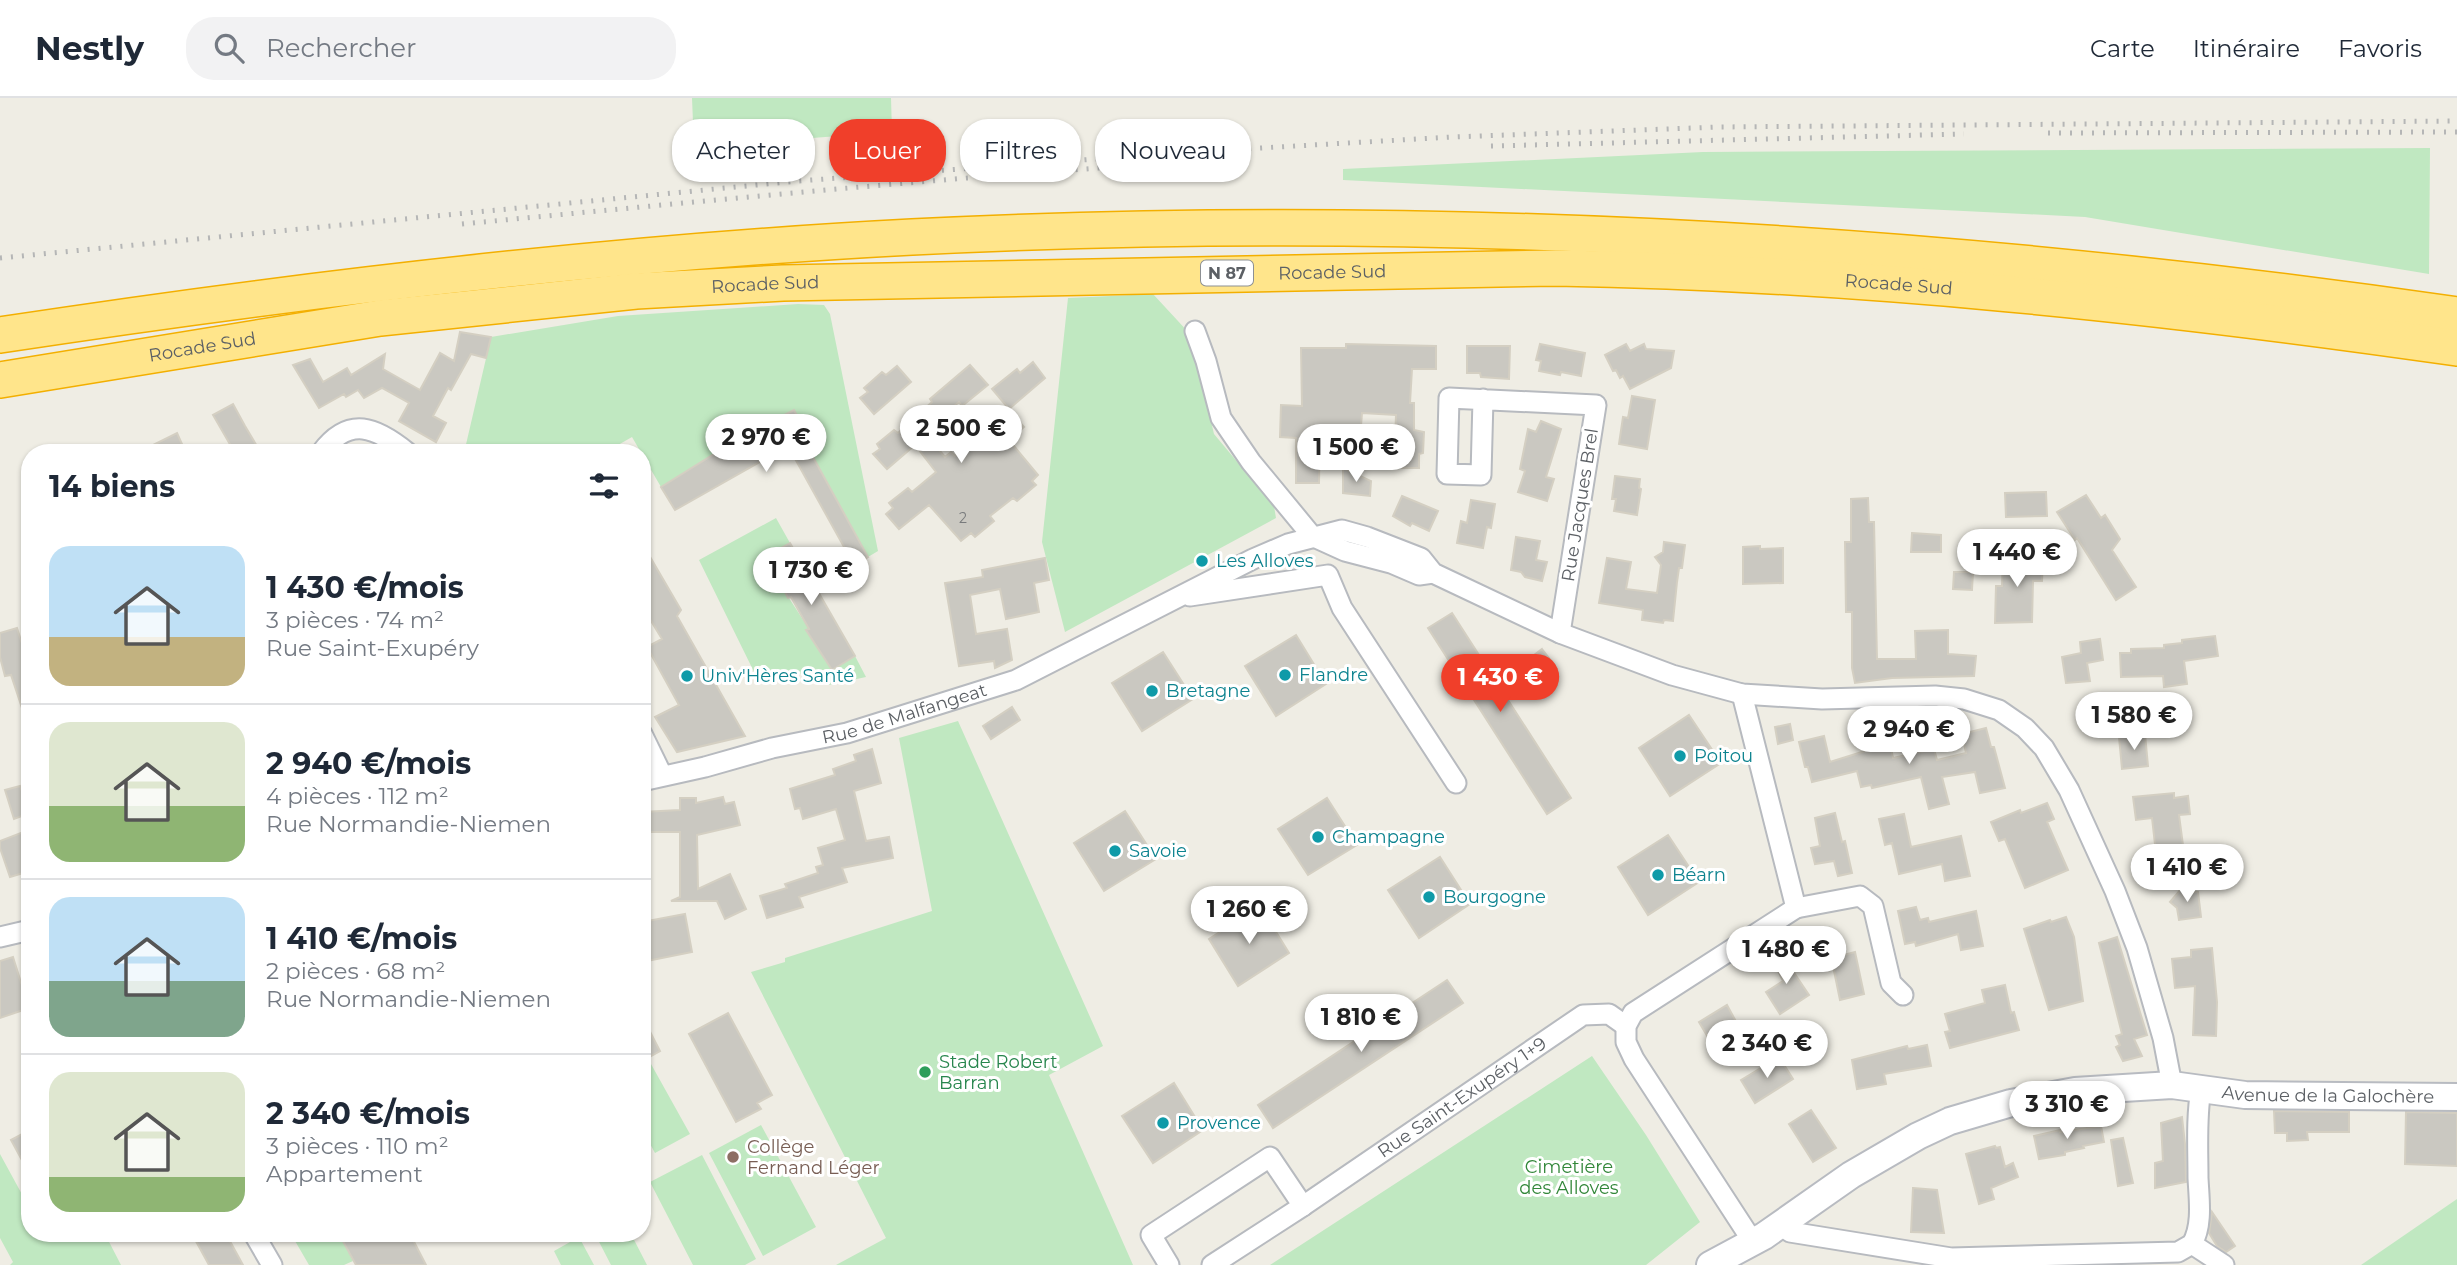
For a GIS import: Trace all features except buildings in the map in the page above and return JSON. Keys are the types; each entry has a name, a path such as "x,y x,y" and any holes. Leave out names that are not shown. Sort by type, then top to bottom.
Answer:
{"highway":[{"name":"Rocade Sud","path":"0,335 371,283 650,255 912,237 1194,229 1366,228 1556,233 1843,247 2131,273 2307,293 2457,316"},
{"name":"Rocade Sud","path":"0,380 380,318 661,289 1016,277 1556,268 1712,272 1945,288 2130,306 2457,348"}],"main road":[{"name":"Avenue de la Galochère","path":"1710,1265 1781,1225 1851,1175 1918,1136 1950,1121 2034,1097 2075,1091 2172,1085 2245,1095 2457,1097"}],"street":[{"path":"1195,331 1203,350 1221,418 1251,462 1312,536"},
{"name":"Rue Jacques Brel","path":"1483,399 1596,405 1560,633"},
{"path":"327,444 332,437 348,429 365,429 384,434 397,444"},
{"name":"Rue de Malfangeat","path":"651,778 847,733 1016,680 1280,547 1312,536 1342,530 1421,558 1433,573 1560,633 1672,675 1742,694 1822,699 1935,696 1964,699 1999,710 2025,728 2044,748 2068,790 2115,891 2137,948 2163,1038 2172,1085"},
{"name":"Rue de Malfangeat","path":"1175,598 1328,575 1342,608 1456,783"},
{"path":"1742,694 1796,908"},
{"path":"651,752 662,775"},
{"path":"1753,1242 1634,1059 1626,1042 1626,1026 1633,1013 1796,908 1860,896 1874,906 1891,984 1903,995"},
{"path":"0,937 21,932"},
{"name":"Rue Saint-Exupéry 1+9","path":"1212,1265 1583,1015 1609,1014 1626,1026"},
{"name":"Avenue de la Galochère","path":"2192,1244 2199,1221 2197,1144 2202,1089"},
{"path":"1169,1265 1151,1235 1270,1157 1303,1206"},
{"path":"1781,1225 1790,1232 1951,1258 2178,1252 2192,1244 2224,1265"},
{"path":"259,1242 272,1265"}],"green space":[{"path":"692,98 891,98 892,119 829,119 829,137 815,138 815,119 693,119"},
{"path":"2430,148 2429,274 2085,217 1343,180 1343,169 1703,152"},
{"path":"1153,294 1190,334 1214,434 1274,506 1276,518 1065,632 1042,542 1068,298"},
{"path":"798,304 824,305 830,314 878,551 868,557 814,459 789,445 807,434 794,410 767,423 720,453 718,451 661,487 651,470 651,444 636,444 632,437 620,444 466,444 491,337 618,316"},
{"path":"776,518 790,543 768,556 780,579 778,581 809,629 806,631 832,669 855,656 866,677 829,685 824,670 758,680 699,560"},
{"path":"958,721 1103,1046 1049,1075 1133,1265 836,1265 886,1238 751,972 785,962 785,958 932,911 899,738"},
{"name":"Cimetière des Alloves","path":"1592,1056 1646,1135 1700,1222 1646,1265 1270,1265"},
{"path":"651,1064 690,1134 655,1153 651,1146"},
{"path":"761,1125 816,1227 763,1256 709,1153"},
{"path":"0,1154 21,1192 21,1242 109,1242 121,1265 10,1265 13,1262 0,1238"},
{"path":"702,1155 756,1259 745,1265 693,1265 651,1181"},
{"path":"2457,1199 2457,1265 2361,1265"},
{"path":"296,1242 343,1242 353,1261 344,1265 309,1265"},
{"path":"570,1242 582,1242 594,1265 561,1265 554,1251"},
{"path":"599,1242 635,1242 647,1265 611,1265"}],"railway":[{"path":"0,258 798,181 1190,152 1453,137 1719,127 2457,121"},
{"path":"2048,133 2457,132"},
{"path":"1491,146 1964,134"},
{"path":"462,224 1095,169"}],"place":[{"name":"Les Alloves","path":"1202,561"},
{"name":"Flandre","path":"1285,675"},
{"name":"Univ'Hères Santé","path":"687,676"},
{"name":"Bretagne","path":"1152,691"},
{"name":"Poitou","path":"1680,756"},
{"name":"Champagne","path":"1318,837"},
{"name":"Savoie","path":"1115,851"},
{"name":"Béarn","path":"1658,875"},
{"name":"Bourgogne","path":"1429,897"},
{"name":"Stade Robert Barran","path":"925,1072"},
{"name":"Provence","path":"1163,1123"},
{"name":"Collège Fernand Léger","path":"733,1157"}]}
